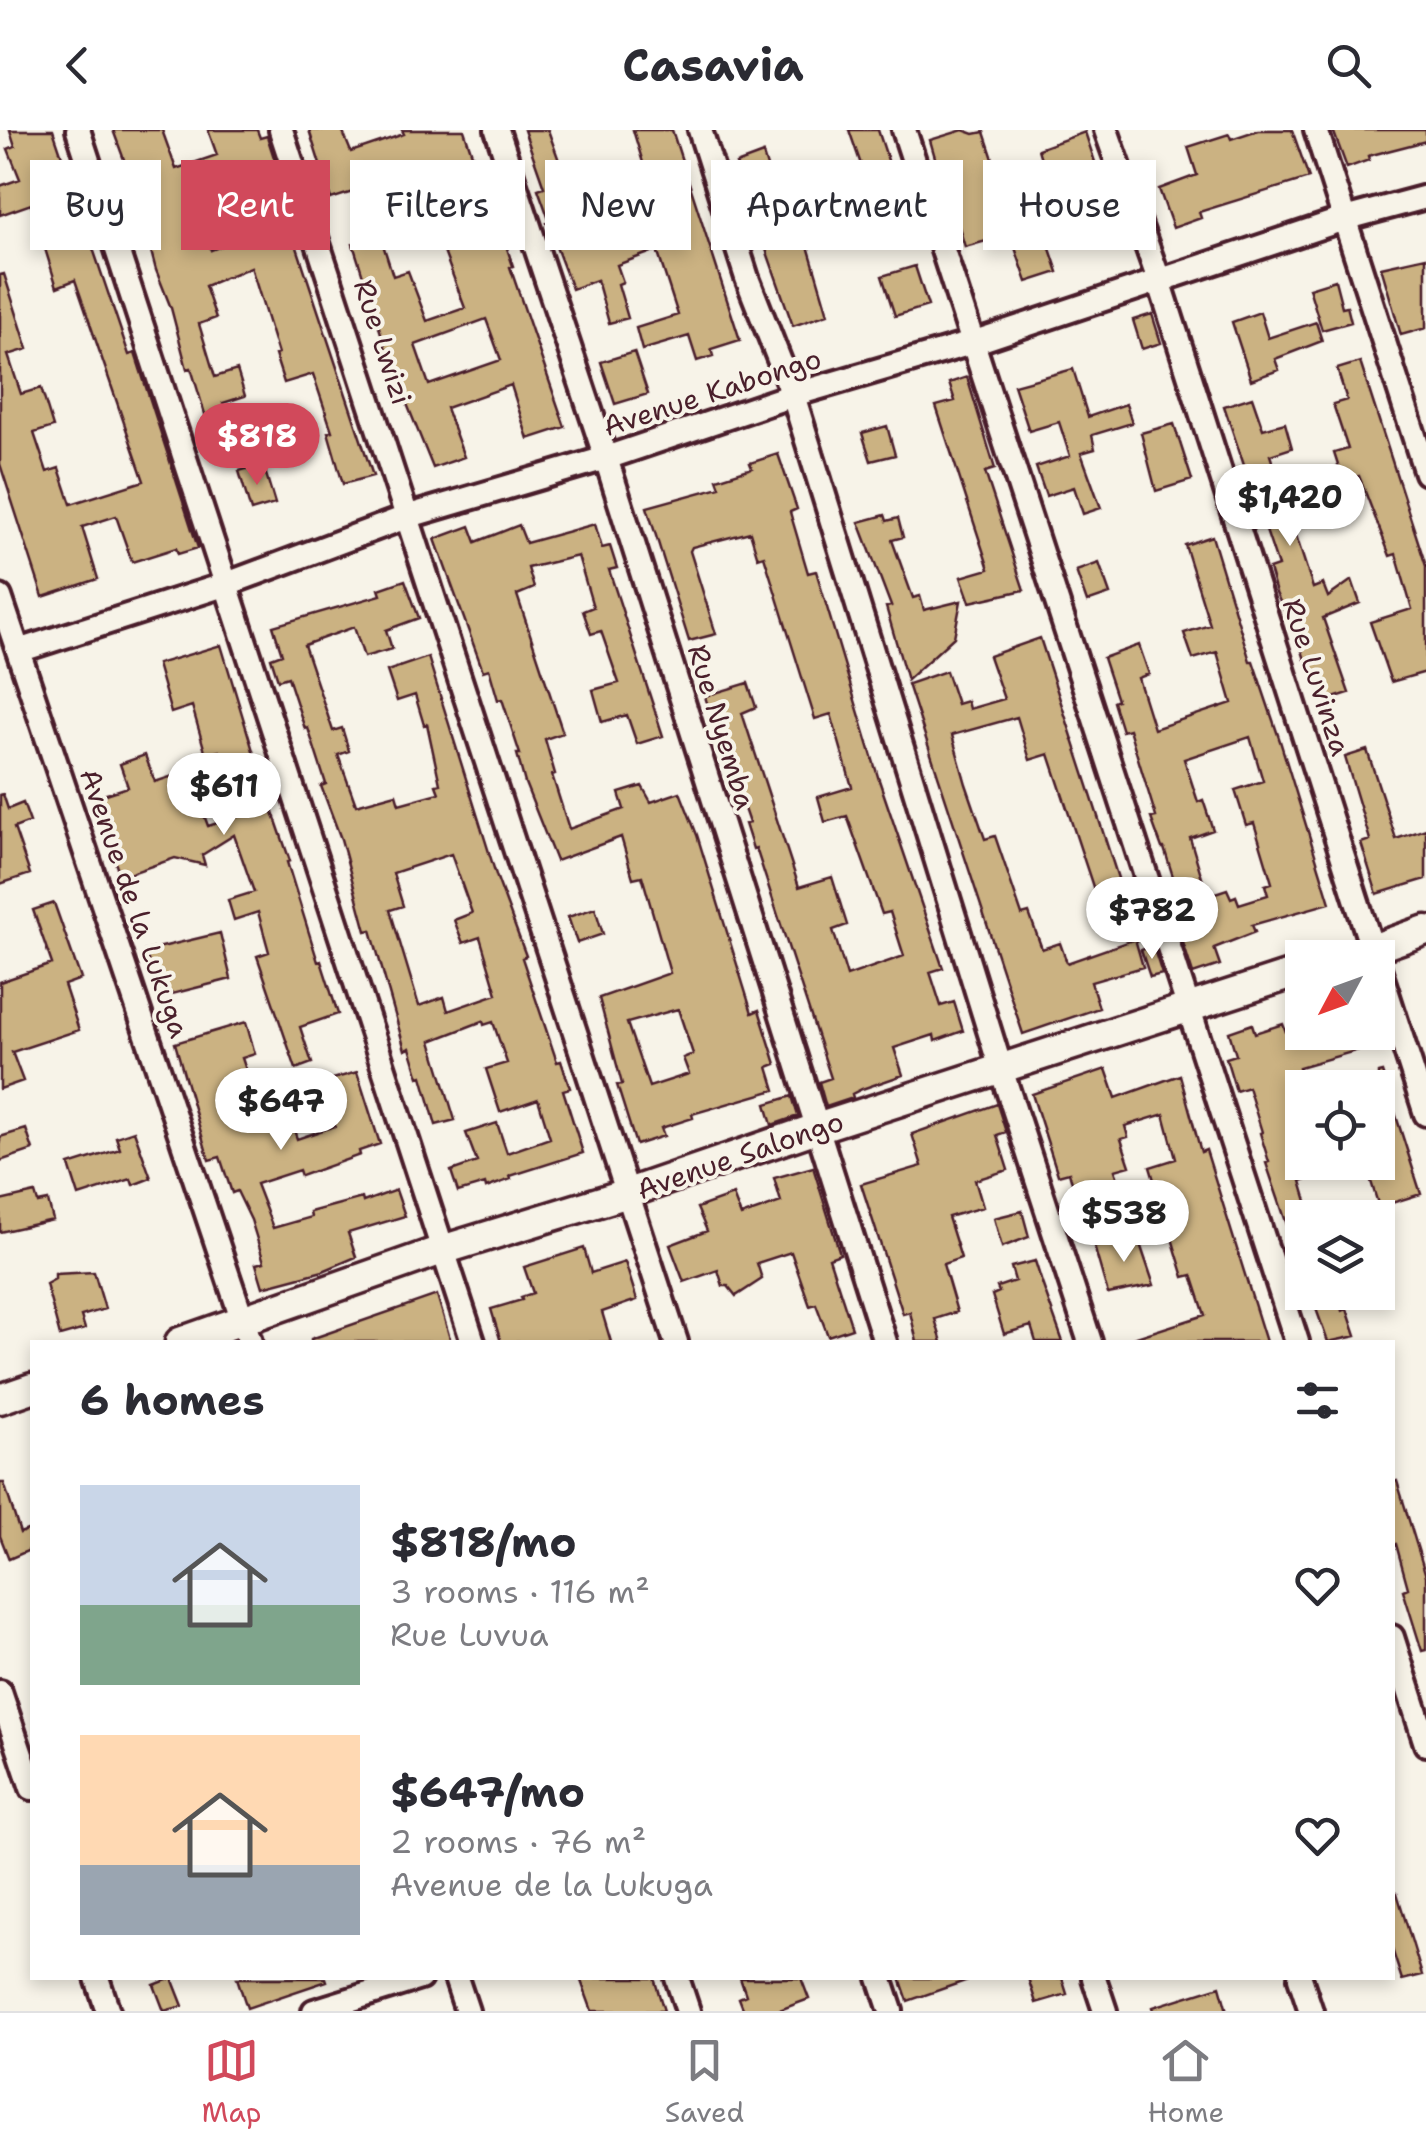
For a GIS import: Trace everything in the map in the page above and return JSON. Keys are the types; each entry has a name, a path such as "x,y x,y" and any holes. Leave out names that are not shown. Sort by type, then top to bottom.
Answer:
{"street":[{"path":"78,130 472,1340"},
{"name":"Rue Lwizi","path":"280,130 675,1340"},
{"name":"Rue Nyemba","path":"497,130 606,458 884,1340"},
{"path":"700,130 747,278 793,394 1001,1069 1089,1340"},
{"path":"904,130 1296,1340"},
{"name":"Rue Luvinza","path":"1106,130 1159,280 1362,940"},
{"path":"1316,130 1426,473"},
{"name":"Avenue Kabongo","path":"18,651 224,585 409,516 606,458 793,394 975,342 1344,219 1426,196"},
{"name":"Avenue de la Lukuga","path":"0,597 247,1333"},
{"path":"1395,945 1426,930"},
{"name":"Avenue Salongo","path":"195,1340 247,1333 442,1250 628,1193 1285,976"},
{"name":"Rue Luvinza","path":"1395,1031 1426,1114"},
{"path":"0,1398 30,1389"},
{"path":"1426,1661 1398,1669 1426,1744"},
{"path":"0,1692 30,1782"},
{"path":"97,1980 108,2011"},
{"path":"314,2011 414,1980"},
{"path":"457,1980 466,2011"},
{"path":"678,1980 688,2011"},
{"path":"881,1980 891,2011"},
{"path":"1095,1980 1105,2011"},
{"path":"1301,1980 1311,2011"}],"building":[{"path":"10,130 53,130 63,160 30,160 30,204 0,215 0,186 20,179 8,149 15,146"},
{"path":"113,130 162,130 176,169 181,167 181,250 298,250 373,476 343,484 328,432 332,431 313,374 284,383 251,267 205,286 216,318 199,324 215,377 237,370 245,396 223,403 238,438 215,447 151,250 161,250 161,160 124,160"},
{"path":"208,130 257,130 260,138 267,136 275,160 202,160 217,155"},
{"path":"309,130 342,130 351,152 404,134 402,130 464,130 472,154 453,160 350,160 350,193 331,199 330,160 319,160"},
{"path":"524,130 548,130 559,160 545,160 545,208 538,189 544,187"},
{"path":"633,130 672,130 682,160 642,160"},
{"path":"849,130 878,130 888,160 859,160"},
{"path":"963,130 984,132 993,160 983,160 983,242 965,247 963,240 963,160 936,160 930,140"},
{"path":"1258,130 1292,130 1309,178 1199,212 1201,218 1173,228 1159,189 1197,175 1188,147"},
{"path":"1333,130 1426,130 1426,141 1368,156 1369,160 1347,168"},
{"path":"1085,132 1094,160 1038,160 1041,159 1038,149"},
{"path":"691,189 740,340 711,349 713,356 697,361 689,336 642,350 636,328 678,315 657,250 691,250"},
{"path":"45,250 94,250 129,355 135,353 198,548 178,554 176,548 132,562 116,516 82,527 98,579 43,597 0,464 0,275 4,274 28,349 8,355 21,394 41,388 53,427 34,433 47,472 59,468 71,504 144,481 75,280 57,287"},
{"path":"355,250 385,250 393,276 408,271 427,321 465,308 443,250 508,250 513,266 510,267 565,427 528,439 511,385 446,408 464,457 433,468 390,362","holes":["486,319 501,360 429,385 415,345"]},
{"path":"557,250 657,250 617,265 628,318 609,323 597,280 572,289"},
{"path":"766,250 809,250 828,314 793,326"},
{"path":"1016,250 1050,250 1058,272 1027,282"},
{"path":"1426,257 1426,328 1401,335 1381,267"},
{"path":"915,266 928,306 895,316 882,276"},
{"path":"1335,280 1342,307 1347,306 1351,322 1322,330 1309,288"},
{"path":"1260,312 1268,338 1316,322 1322,341 1275,359 1279,370 1251,380 1232,322"},
{"path":"1152,314 1161,343 1142,349 1133,320"},
{"path":"634,352 648,394 615,404 601,362"},
{"path":"1360,362 1426,566 1426,672 1391,682 1370,622 1412,609 1396,554 1390,556 1359,476 1343,481 1334,453 1348,449 1333,404 1347,400 1337,369"},
{"path":"1073,369 1088,417 1126,404 1132,423 1092,435 1095,449 1081,453 1101,508 1083,514 1074,487 1046,496 1036,467 1070,456 1059,422 1029,431 1014,385"},
{"path":"967,377 995,469 985,472 1024,590 970,602 961,577 989,569 936,406 955,401 949,383"},
{"path":"1252,397 1263,429 1285,423 1292,448 1270,455 1313,588 1323,584 1328,597 1352,580 1360,603 1323,618 1349,693 1324,701 1276,593 1269,569 1278,566 1224,406"},
{"path":"1174,424 1192,480 1156,491 1141,433"},
{"path":"887,426 895,455 871,461 862,433"},
{"path":"778,454 797,509 790,512 808,573 816,571 879,780 943,968 930,972 941,1006 954,1002 963,1031 935,1041 934,1035 894,1048 903,1075 826,1107 819,1082 831,1078 756,848 753,849 745,824 749,823 730,768 726,770 705,696 748,683 756,707 742,713 799,887 832,877 847,925 833,930 847,976 904,956 890,912 882,914 847,816 825,822 818,797 852,787 831,714 815,719 764,556 758,558 750,532 692,547 716,634 689,641 647,507 720,487 717,479 752,468 750,463"},
{"path":"263,464 275,504 251,511 239,471"},
{"path":"885,515 887,521 898,518 903,537 892,540 913,598 920,596 924,610 961,601 954,637 907,680 886,607 891,606 859,522"},
{"path":"595,524 602,548 610,546 617,568 609,570 663,736 637,744 627,715 602,722 593,690 619,683 601,631 591,634 583,611 593,607 578,556 528,568 534,588 517,595 563,733 545,739 569,829 624,809 619,793 642,786 651,802 680,792 752,1013 759,1010 776,1064 768,1067 775,1090 692,1114 693,1118 661,1128 664,1136 636,1145 617,1085 622,1084 599,998 670,973 642,876 633,878 621,837 556,861 525,783 502,699 498,700 489,669 483,671 435,539 470,526 476,542 519,525 526,543","holes":["678,1009 693,1054 683,1058 689,1074 649,1087 627,1023"]},
{"path":"1212,536 1330,903 1252,925 1255,932 1214,948 1220,965 1193,974 1170,902 1180,899 1151,818 1156,817 1129,729 1122,731 1103,658 1139,645 1149,674 1138,678 1154,729 1232,703 1217,652 1193,659 1184,633 1210,625 1185,545","holes":["1250,737 1263,781 1235,790 1246,825 1254,823 1272,883 1265,885 1268,895 1239,904 1227,889 1209,895 1190,838 1213,830 1203,800 1198,802 1184,759"]},
{"path":"1099,563 1110,594 1087,602 1076,571"},
{"path":"405,580 419,618 386,630 392,649 364,657 354,627 304,645 333,731 342,728 349,751 338,755 356,805 396,794 399,804 439,793 427,724 424,725 415,695 397,701 387,671 428,657 497,878 526,956 522,958 557,1062 561,1061 570,1088 563,1090 583,1153 510,1176 511,1179 486,1188 485,1184 458,1192 451,1171 477,1162 466,1133 497,1123 507,1153 550,1138 538,1099 500,1112 486,1069 507,1063 493,1022 484,1025 483,1021 431,1041 455,1120 436,1125 422,1076 419,1077 410,1048 405,1050 371,930 366,931 341,839 321,786 326,784 308,728 305,729 288,677 278,680 271,658 282,654 273,626 381,595 379,589","holes":["451,854 472,913 454,920 463,943 480,937 497,994 448,1011 444,997 419,1006 390,910 403,906 393,873"]},
{"path":"1040,638 1127,906 1102,914 1049,754 1030,760 1017,717 952,735 966,784 985,839 995,836 1022,915 1029,913 1042,949 1060,943 1067,963 1135,939 1143,967 1091,982 1099,1008 1023,1034 908,684 946,671 957,704 967,701 969,709 1004,699 989,656"},
{"path":"221,645 318,962 321,961 338,1014 300,1027 312,1063 296,1069 257,956 269,952 258,912 234,920 228,900 254,892 234,835 202,855 205,865 175,858 120,877 94,798 128,787 120,764 145,755 155,782 188,771 208,826 240,816 219,751 206,755 192,706 171,713 157,664"},
{"path":"1367,750 1396,839 1426,829 1426,879 1377,894 1361,843 1370,840 1345,757"},
{"path":"3,794 8,809 23,803 30,822 14,828 30,874 0,884 0,795"},
{"path":"54,903 81,979 64,985 79,1030 12,1052 23,1081 0,1089 0,982 52,964 33,910"},
{"path":"595,908 603,934 577,943 568,917"},
{"path":"220,933 231,979 160,997 145,951"},
{"path":"1153,946 1162,974 1150,977 1141,950"},
{"path":"246,1022 255,1054 242,1058 255,1097 280,1088 297,1139 335,1126 322,1082 357,1072 380,1144 301,1176 299,1170 256,1184 273,1228 311,1217 310,1212 362,1198 363,1202 396,1190 405,1216 348,1233 356,1257 323,1271 263,1287 256,1264 264,1262 251,1220 237,1191 232,1193 220,1157 209,1160 175,1043"},
{"path":"1252,1024 1255,1033 1283,1024 1285,1050 1359,1050 1299,1067 1300,1070 1285,1070 1285,1180 1304,1180 1301,1181 1307,1200 1285,1200 1285,1219 1266,1163 1269,1162 1262,1132 1248,1087 1236,1091 1226,1058 1236,1055 1229,1032"},
{"path":"1106,1069 1116,1098 1180,1075 1201,1152 1206,1150 1265,1340 1130,1340 1205,1315 1192,1275 1184,1277 1150,1167 1176,1159 1164,1114 1125,1126 1128,1137 1121,1139 1130,1166 1115,1170 1126,1203 1082,1218 1069,1172 1058,1175 1032,1094"},
{"path":"792,1096 798,1116 772,1125 766,1104"},
{"path":"997,1104 1006,1132 997,1135 1008,1170 975,1180 983,1207 948,1217 961,1258 943,1264 957,1312 935,1319 941,1340 917,1340 910,1312 903,1314 861,1184 922,1166 912,1134"},
{"path":"1395,1113 1421,1194 1395,1202 1377,1200 1371,1180 1395,1180"},
{"path":"26,1129 33,1150 0,1161 0,1137"},
{"path":"134,1131 151,1178 133,1185 131,1179 79,1196 69,1165 120,1149 116,1137"},
{"path":"813,1167 840,1254 829,1258 852,1328 828,1336 816,1304 810,1306 791,1252 757,1263 762,1279 736,1296 728,1286 723,1286 718,1270 684,1282 670,1245 707,1231 697,1208 733,1195 741,1216 781,1202 774,1178"},
{"path":"35,1193 38,1203 48,1201 53,1220 0,1232 0,1201"},
{"path":"1022,1211 1029,1237 1002,1247 994,1218"},
{"path":"1137,1235 1154,1285 1108,1294 1094,1246"},
{"path":"584,1248 591,1273 625,1262 637,1300 602,1312 610,1340 500,1340 491,1309 533,1293 524,1267"},
{"path":"1035,1261 1062,1340 1035,1340 1031,1326 1004,1334 992,1295 999,1292 997,1287 1015,1281 1011,1267"},
{"path":"94,1272 105,1309 81,1316 85,1329 60,1336 46,1284 55,1279 55,1274"},
{"path":"437,1295 450,1340 311,1340"},
{"path":"1316,1310 1347,1310 1356,1336 1327,1340"},
{"path":"1395,1481 1426,1576 1426,1650 1422,1651 1403,1590 1408,1588 1395,1544"},
{"path":"0,1483 4,1483 20,1533 30,1529 30,1550 9,1559 0,1536"},
{"path":"1395,1893 1422,1975 1402,1980 1395,1958"},
{"path":"173,1980 183,2006 164,2011 154,1985"},
{"path":"238,1980 327,1980 327,1981 247,2008"},
{"path":"581,1980 655,1980 664,2011 592,2011"},
{"path":"741,1980 802,1980 809,1999 777,2011 744,2011 739,1998 746,1995"},
{"path":"901,1980 968,1980 908,2001"},
{"path":"1029,1980 1063,1980 1067,1994 1036,2003"},
{"path":"1220,1986 1227,2011 1154,2011 1153,2007"}]}
